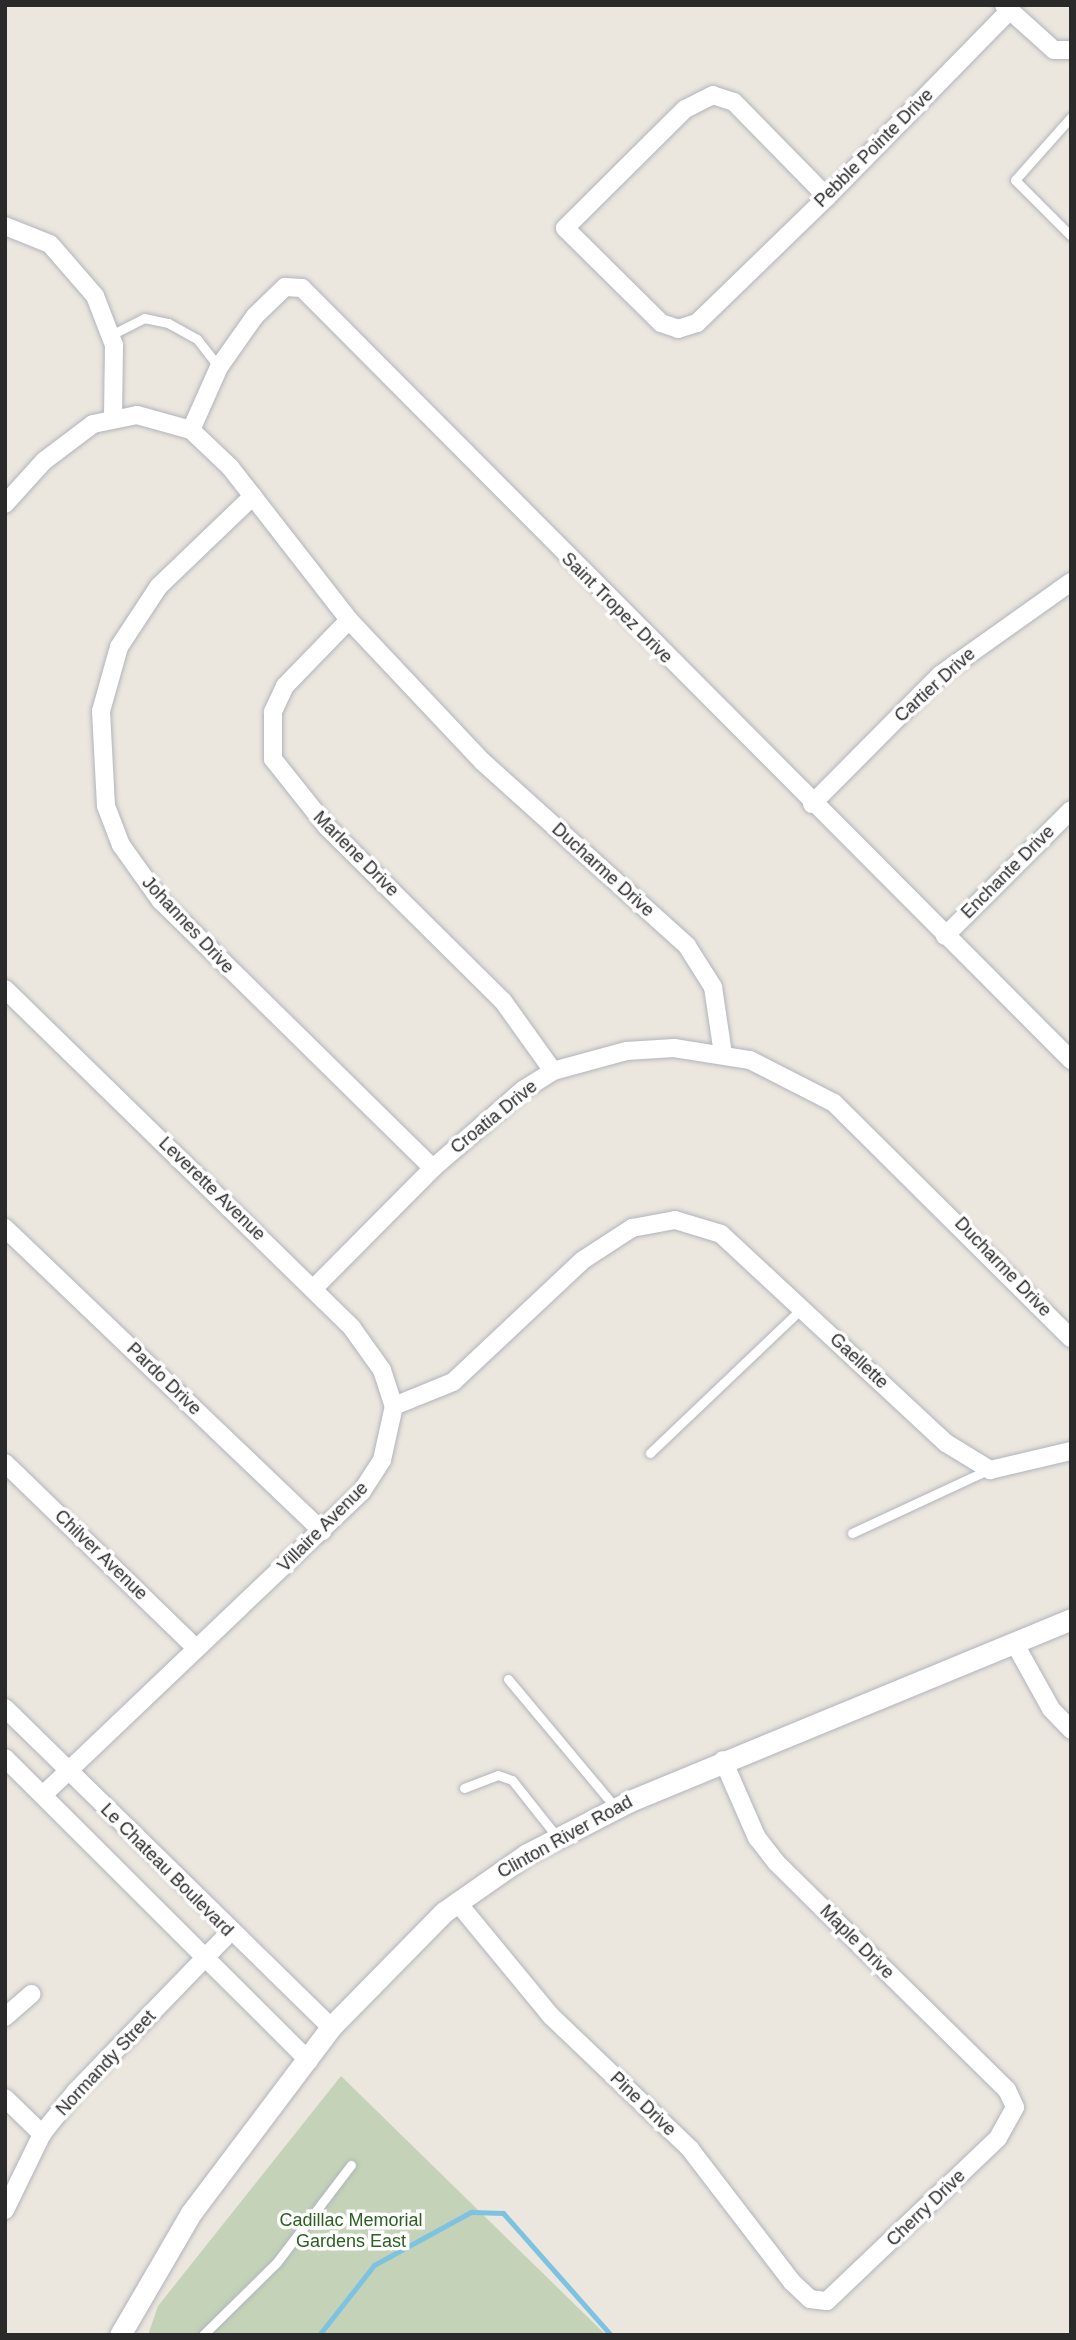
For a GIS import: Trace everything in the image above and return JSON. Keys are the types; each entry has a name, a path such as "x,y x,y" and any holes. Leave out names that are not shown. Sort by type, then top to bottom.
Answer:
{"street":[{"name":"Pebble Pointe Drive","path":"827,197 734,102 713,95 685,109 565,228 653,316 678,329 704,317 827,197 1007,8 1054,50 1071,50"},
{"path":"5,226 50,244 68,259 96,296 111,335 113,416 74,435 5,504"},
{"name":"Saint Tropez Drive","path":"191,430 219,367 274,295 293,285 302,288 813,804 1071,1060"},
{"name":"Ducharme Drive","path":"113,416 154,417 191,430 253,496 349,620 483,762 687,946 713,987 723,1054 774,1068 855,1120 1071,1338"},
{"name":"Johannes Drive","path":"253,496 159,586 119,647 101,712 106,806 121,845 161,901 433,1168"},
{"name":"Cartier Drive","path":"813,804 940,675 1071,582"},
{"name":"Marlene Drive","path":"349,620 285,686 271,722 273,759 327,827 503,1001 553,1072"},
{"name":"Enchante Drive","path":"946,936 1071,810"},
{"name":"Leverette Avenue","path":"5,989 314,1288 370,1350 394,1406"},
{"name":"Croatia Drive","path":"314,1288 433,1168 553,1072 641,1049 723,1054"},
{"name":"Gaellette","path":"394,1406 453,1382 583,1260 611,1239 656,1221 690,1221 721,1234 946,1443 990,1470"},
{"name":"Pardo Drive","path":"5,1228 322,1531"},
{"name":"Villaire Avenue","path":"43,1795 67,1769 322,1531 374,1476 394,1406"},
{"path":"990,1470 1071,1451"},
{"name":"Chilver Avenue","path":"5,1463 196,1648"},
{"name":"Clinton River Road","path":"120,2335 191,2213 309,2061 331,2027 384,1967 457,1902 558,1838 616,1808 723,1760 1015,1644 1071,1619"},
{"path":"1015,1644 1051,1709 1071,1730"},
{"name":"Le Chateau Boulevard","path":"5,1708 229,1933 331,2027"},
{"name":"Le Chateau Boulevard","path":"5,1758 309,2061"},
{"name":"Maple Drive","path":"723,1760 757,1838 776,1862 1007,2090 1015,2107"},
{"name":"Pine Drive","path":"457,1902 551,2016 690,2149 792,2281 810,2299 827,2301"},
{"name":"Normandy Street","path":"5,2210 42,2134 111,2053 206,1961 229,1933"},
{"path":"5,2017 31,1994"},
{"path":"5,2098 42,2134"},
{"name":"Cherry Drive","path":"827,2301 998,2138 1015,2107"}],"lane":[{"path":"1071,117 1015,180 1071,236"},
{"path":"111,335 144,318 168,323 197,340 219,367"},
{"path":"650,1453 802,1308"},
{"path":"852,1533 990,1470"},
{"path":"508,1679 616,1808"},
{"path":"464,1788 498,1775 512,1780 558,1838"},
{"path":"203,2335 277,2262 351,2165"}],"green space":[{"name":"Cadillac Memorial Gardens East","path":"341,2076 606,2335 148,2335 158,2306"}],"waterway":[{"path":"319,2335 374,2265 471,2212 503,2213 611,2335"}]}
